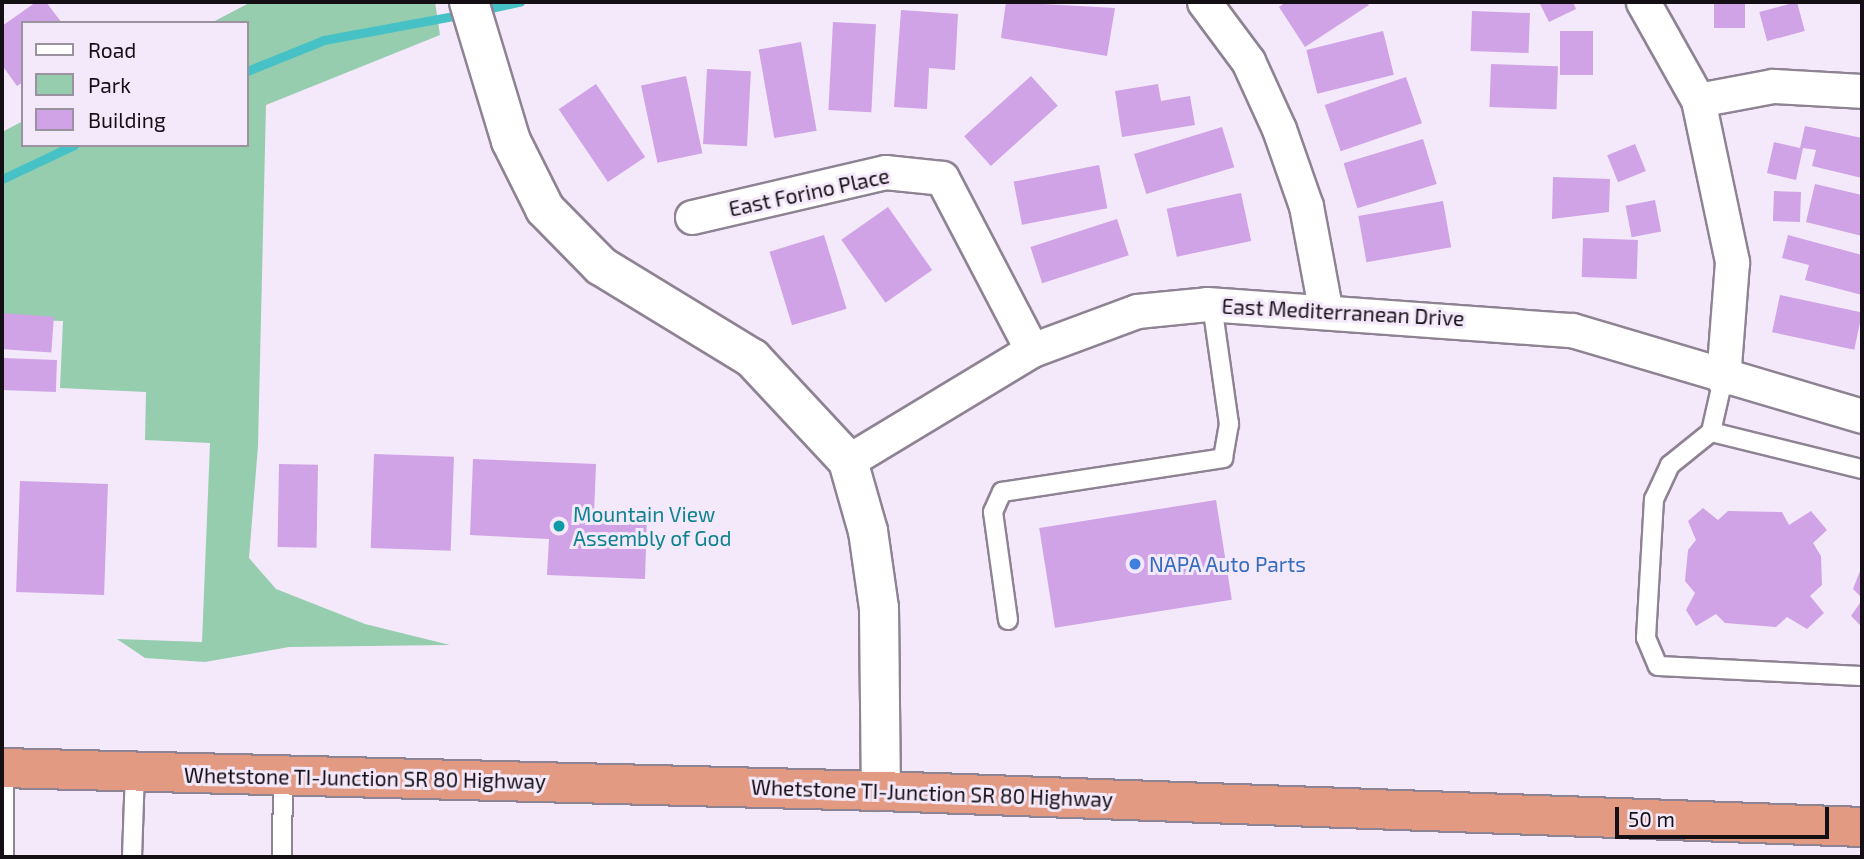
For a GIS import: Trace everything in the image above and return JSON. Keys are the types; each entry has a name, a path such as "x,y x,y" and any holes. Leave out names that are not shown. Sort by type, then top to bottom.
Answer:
{"highway":[{"name":"Whetstone TI-Junction SR 80 Highway","path":"3,768 881,791 1862,827"}],"street":[{"path":"469,2 511,141 545,209 601,267 752,358 848,461 868,531 879,608 881,791"},
{"path":"1204,2 1248,61 1279,129 1306,206 1325,308"},
{"path":"1643,2 1698,100 1731,262 1723,379"},
{"path":"1698,100 1773,86 1862,91"},
{"name":"East Forino Place","path":"692,217 885,172 942,178 1032,350"},
{"name":"East Mediterranean Drive","path":"848,461 1032,350 1137,311 1212,304 1325,308 1572,330 1723,379 1862,416"}],"lane":[{"path":"1008,620 993,512 1002,492 1223,458 1229,424 1212,304"},
{"path":"1723,379 1711,432 1670,466 1654,499 1647,638 1658,666 1862,676"},
{"path":"1711,432 1862,470"},
{"path":"3,768 4,857"},
{"path":"132,857 135,772"},
{"path":"282,857 284,776"}],"green space":[{"path":"251,2 435,2 440,35 266,105 258,446 249,558 276,589 365,624 450,645 289,647 205,662 145,658 117,639 202,642 210,443 145,440 146,392 60,388 63,321 2,319 2,132 21,122 21,147 248,147 248,21 215,21"}],"building":[{"path":"36,2 46,2 60,21 21,21 21,83 17,86 2,65 2,26"},
{"path":"1006,2 1115,8 1107,56 1001,38"},
{"path":"1286,2 1366,2 1369,5 1305,47 1279,7"},
{"path":"1539,2 1573,2 1576,9 1549,22"},
{"path":"1714,2 1745,2 1745,28 1714,28"},
{"path":"1797,2 1805,31 1767,41 1759,12"},
{"path":"901,10 958,14 955,70 929,68 927,109 894,107"},
{"path":"1472,11 1530,13 1529,53 1471,51"},
{"path":"833,22 876,24 871,112 828,110"},
{"path":"1383,31 1394,75 1317,94 1306,50"},
{"path":"1560,31 1593,31 1593,75 1560,75"},
{"path":"801,42 817,131 774,138 759,49"},
{"path":"1491,64 1558,66 1556,109 1489,107"},
{"path":"707,69 751,71 747,146 703,144"},
{"path":"686,76 702,153 657,163 641,86"},
{"path":"1031,76 1058,106 991,166 964,136"},
{"path":"1406,77 1422,123 1341,151 1325,105"},
{"path":"596,84 645,157 608,182 559,109"},
{"path":"1158,84 1161,101 1190,96 1195,125 1122,137 1115,91"},
{"path":"1805,126 1862,138 1862,178 1812,166 1816,150 1803,148 1796,180 1767,173 1774,142 1800,148"},
{"path":"1222,127 1234,167 1146,194 1134,154"},
{"path":"1423,139 1437,184 1357,208 1344,163"},
{"path":"1635,144 1646,171 1618,182 1607,155"},
{"path":"1099,165 1107,208 1022,225 1014,182"},
{"path":"1553,177 1610,179 1609,212 1552,219"},
{"path":"1815,184 1862,195 1862,236 1806,222"},
{"path":"1774,191 1801,192 1800,222 1773,221"},
{"path":"1241,193 1251,241 1177,257 1167,209"},
{"path":"1655,200 1661,231 1632,237 1626,206"},
{"path":"1443,201 1451,247 1366,262 1358,216"},
{"path":"888,207 932,270 885,303 841,240"},
{"path":"1117,219 1129,255 1042,283 1030,247"},
{"path":"824,235 847,309 792,325 769,252"},
{"path":"1788,235 1862,255 1862,295 1805,280 1809,265 1782,258"},
{"path":"1583,238 1638,240 1637,279 1582,277"},
{"path":"1780,295 1862,312 1854,350 1772,332"},
{"path":"2,313 54,317 51,353 2,349"},
{"path":"2,358 57,360 56,392 2,390"},
{"path":"374,454 454,457 451,551 371,548"},
{"name":"Mountain View Assembly of God","path":"473,459 596,464 594,514 647,516 645,579 547,575 549,539 470,535"},
{"path":"279,464 318,465 317,548 278,547"},
{"path":"20,481 108,484 104,595 16,592"},
{"name":"NAPA Auto Parts","path":"1216,500 1232,600 1055,628 1039,528"},
{"path":"1703,508 1718,520 1728,511 1782,512 1789,525 1811,511 1827,530 1813,543 1821,556 1822,585 1810,596 1824,613 1807,629 1787,617 1776,627 1725,623 1716,614 1696,626 1686,610 1695,593 1685,581 1688,550 1696,540 1688,521"},
{"path":"1862,566 1862,598 1853,589"},
{"path":"1862,600 1862,627 1851,616"}],"waterway":[{"path":"481,10 520,2"},
{"path":"248,71 324,40 464,14"},
{"path":"2,179 70,147"}],"place":[{"name":"Mountain View Assembly of God","path":"559,526"},
{"name":"NAPA Auto Parts","path":"1135,564"}]}
